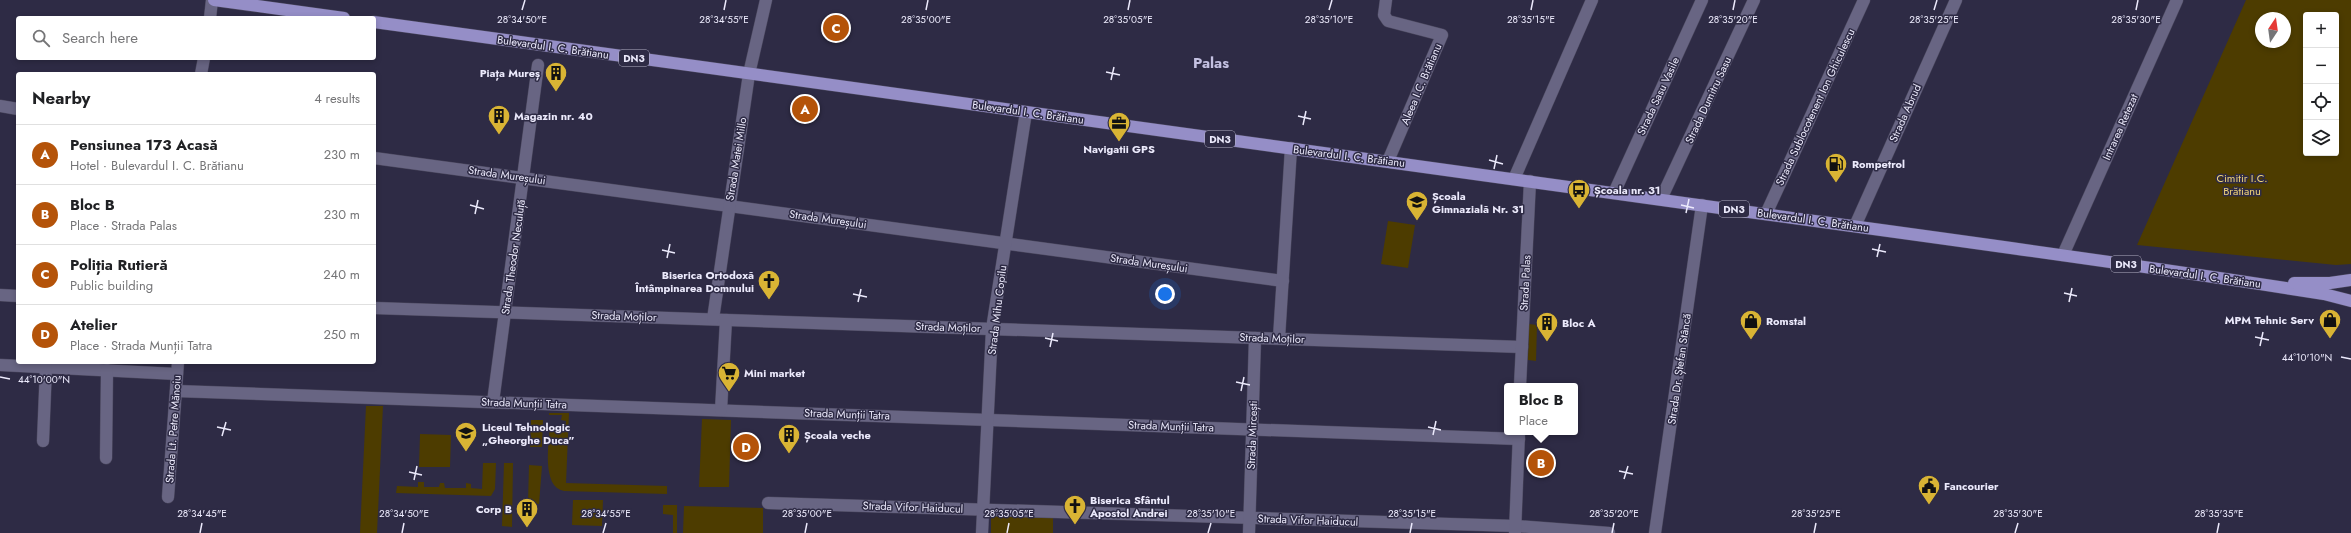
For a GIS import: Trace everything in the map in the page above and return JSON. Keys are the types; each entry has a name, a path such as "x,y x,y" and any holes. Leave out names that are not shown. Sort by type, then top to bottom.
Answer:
{"main road":[{"path":"213,0 329,16"},
{"name":"Bulevardul I. C. Brătianu","path":"376,22 1514,178 2063,255 2256,283 2324,294 2351,301"},
{"path":"2256,283 2330,283 2351,280"},
{"name":"Bulevardul I. C. Brătianu","path":"2324,294 2351,291"}],"street":[{"path":"210,16 213,0"},
{"name":"Strada Matei Millo","path":"713,319 749,74 766,0"},
{"name":"Aleea I.C. Brătianu","path":"1386,0 1384,15 1388,21 1442,35 1388,161"},
{"path":"1514,178 1592,0"},
{"name":"Strada Sasu Vasile","path":"1614,193 1702,0"},
{"name":"Strada Dumitru Sasu","path":"1661,199 1754,0"},
{"name":"Strada Sublocotenent Ion Ghiculescu","path":"1766,214 1864,0"},
{"name":"Strada Abrud","path":"1855,226 1956,0"},
{"name":"Intrarea Retezat","path":"2063,255 2177,0"},
{"path":"201,72 204,60"},
{"name":"Strada Theodor Neculuță","path":"493,402 538,65"},
{"path":"0,106 16,109"},
{"name":"Strada Mihu Copilu","path":"982,533 992,329 1026,112"},
{"path":"1279,338 1291,148"},
{"name":"Strada Mureșului","path":"376,158 1283,281"},
{"name":"Strada Palas","path":"1520,383 1530,181"},
{"name":"Strada Dr. Ștefan Stâncă","path":"1655,533 1702,205"},
{"path":"0,295 16,296"},
{"name":"Strada Moților","path":"376,308 1522,346"},
{"path":"721,410 726,320"},
{"name":"Strada Mircești","path":"1249,533 1255,338"},
{"path":"0,365 106,370 178,368"},
{"path":"44,441 46,367"},
{"name":"Strada Lt. Petre Mănoiu","path":"168,497 178,368"},
{"path":"106,370 106,458"},
{"name":"Strada Munții Tatra","path":"176,390 1252,429 1504,435"},
{"path":"1515,530 1519,435"},
{"name":"Strada Vifor Haiducul","path":"768,503 1249,518 1609,533"}],"green space":[{"name":"Cimitir I.C. Brătianu","path":"2246,0 2351,0 2351,264 2336,265 2137,245"},
{"path":"1388,221 1415,225 1408,268 1381,264"},
{"path":"1529,324 1537,325 1536,361 1528,360"},
{"path":"366,406 383,406 377,533 360,533"},
{"path":"549,413 569,413 566,483 667,486 667,494 564,491 557,488 549,473 548,452 550,425 555,426 555,430 565,431 566,421 561,420 562,415 549,415"},
{"path":"702,419 731,420 729,487 699,487"},
{"path":"531,420 543,420 542,447 530,447"},
{"path":"420,434 451,435 450,467 419,467"},
{"path":"483,463 496,463 495,489 491,496 396,493 397,486 418,487 418,482 424,482 424,487 439,487 440,483 444,483 445,488 466,488 466,483 471,484 471,488 482,489"},
{"path":"504,463 513,463 512,527 502,526"},
{"path":"529,465 542,466 539,504 528,503"},
{"path":"573,500 603,500 602,526 572,525"},
{"path":"663,505 677,505 677,533 673,533 673,515 663,514"},
{"path":"684,506 763,508 763,533 683,533"},
{"path":"991,516 1053,518 1053,533 991,533"}],"place":[{"name":"Poliția Rutieră","path":"836,28"},
{"name":"Piața Mureș","path":"556,92"},
{"name":"Pensiunea 173 Acasă","path":"805,109"},
{"name":"Magazin nr. 40","path":"499,136"},
{"name":"Navigatii GPS","path":"1119,142"},
{"name":"Rompetrol","path":"1836,184"},
{"name":"Școala nr. 31","path":"1579,210"},
{"name":"Școala Gimnazială Nr. 31","path":"1417,222"},
{"name":"Biserica Ortodoxă Întâmpinarea Domnului","path":"769,300"},
{"name":"Romstal","path":"1751,340"},
{"name":"MPM Tehnic Serv","path":"2330,340"},
{"name":"Bloc A","path":"1547,342"},
{"name":"Mini market","path":"729,392"},
{"name":"Atelier","path":"746,447"},
{"name":"Liceul Tehnologic „Gheorghe Duca”","path":"466,452"},
{"name":"Școala veche","path":"789,454"},
{"name":"Bloc B","path":"1541,463"},
{"name":"Fancourier","path":"1929,506"},
{"name":"Biserica Sfântul Apostol Andrei","path":"1075,526"},
{"name":"Corp B","path":"527,528"}],"district":[{"name":"Palas","path":"1211,63"}]}
